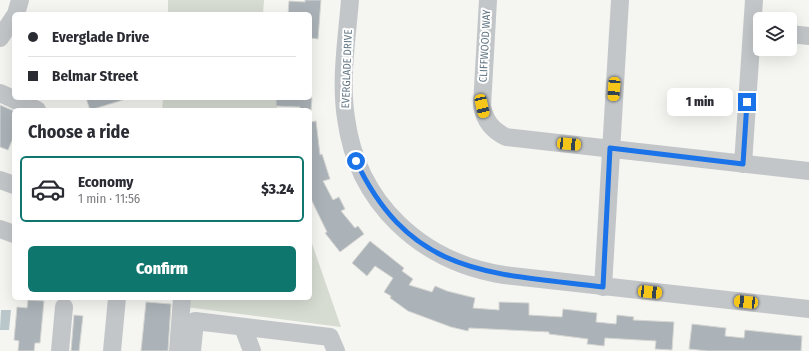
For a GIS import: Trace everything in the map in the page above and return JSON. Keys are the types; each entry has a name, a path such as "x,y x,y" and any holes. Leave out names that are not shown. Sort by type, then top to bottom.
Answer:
{"street":[{"name":"EVERGLADE DRIVE","path":"350,0 344,96 350,140 366,181 377,200 393,220 428,248 467,267 504,275 809,310"},
{"name":"CLIFFWOOD WAY","path":"488,0 482,106 484,116 496,132 514,139 610,148 809,171"},
{"path":"603,287 610,148 620,0"},
{"path":"754,0 755,12"},
{"path":"0,38 12,19"},
{"path":"797,35 809,36"},
{"path":"743,164 753,56"},
{"path":"0,93 12,99"},
{"path":"15,100 33,108"},
{"path":"0,180 12,184"},
{"path":"0,229 12,233"},
{"path":"112,351 117,300"},
{"path":"178,351 182,300"},
{"path":"60,351 64,306"},
{"path":"192,351 195,321 330,337 336,351"},
{"path":"243,327 252,351"}],"shaded area":[{"path":"168,0 264,0 263,12 168,12"},
{"path":"163,100 277,100 277,108 162,108"},
{"path":"312,244 341,327 178,306 180,300 312,300"},
{"path":"1,310 11,310 9,330 0,330"}],"building":[{"path":"305,0 321,0 318,39 312,38 312,12 288,12 289,1 305,2"},
{"path":"87,100 123,100 97,108 89,108"},
{"path":"276,100 312,100 311,108 276,106"},
{"path":"0,105 12,110 12,141 8,150 0,147"},
{"path":"316,121 320,155 322,154 330,179 323,181 333,200 339,197 345,209 341,211 355,228 358,226 364,234 340,252 325,233 327,232 312,201 312,122"},
{"path":"370,241 404,268 402,271 413,279 409,285 432,292 435,286 447,291 475,298 473,308 499,310 499,302 529,303 529,315 562,317 563,309 597,313 596,322 616,324 617,315 634,317 633,320 674,322 672,350 655,349 656,341 605,338 604,346 587,344 588,339 549,334 549,332 469,328 468,331 451,327 408,311 390,298 391,296 384,292 393,278 375,266 367,276 352,263"},
{"path":"28,300 44,301 40,343 35,343 34,351 18,351 19,341 14,340 17,307 27,308"},
{"path":"146,302 171,304 168,351 141,351"},
{"path":"74,315 83,316 79,351 71,351"},
{"path":"692,324 726,328 725,336 744,338 745,330 802,336 801,351 708,351 689,349"}],"route":[{"path":"356,161 377,200 393,220 410,235 444,257 467,267 489,273 603,287 610,148 743,164 747,102"}]}
